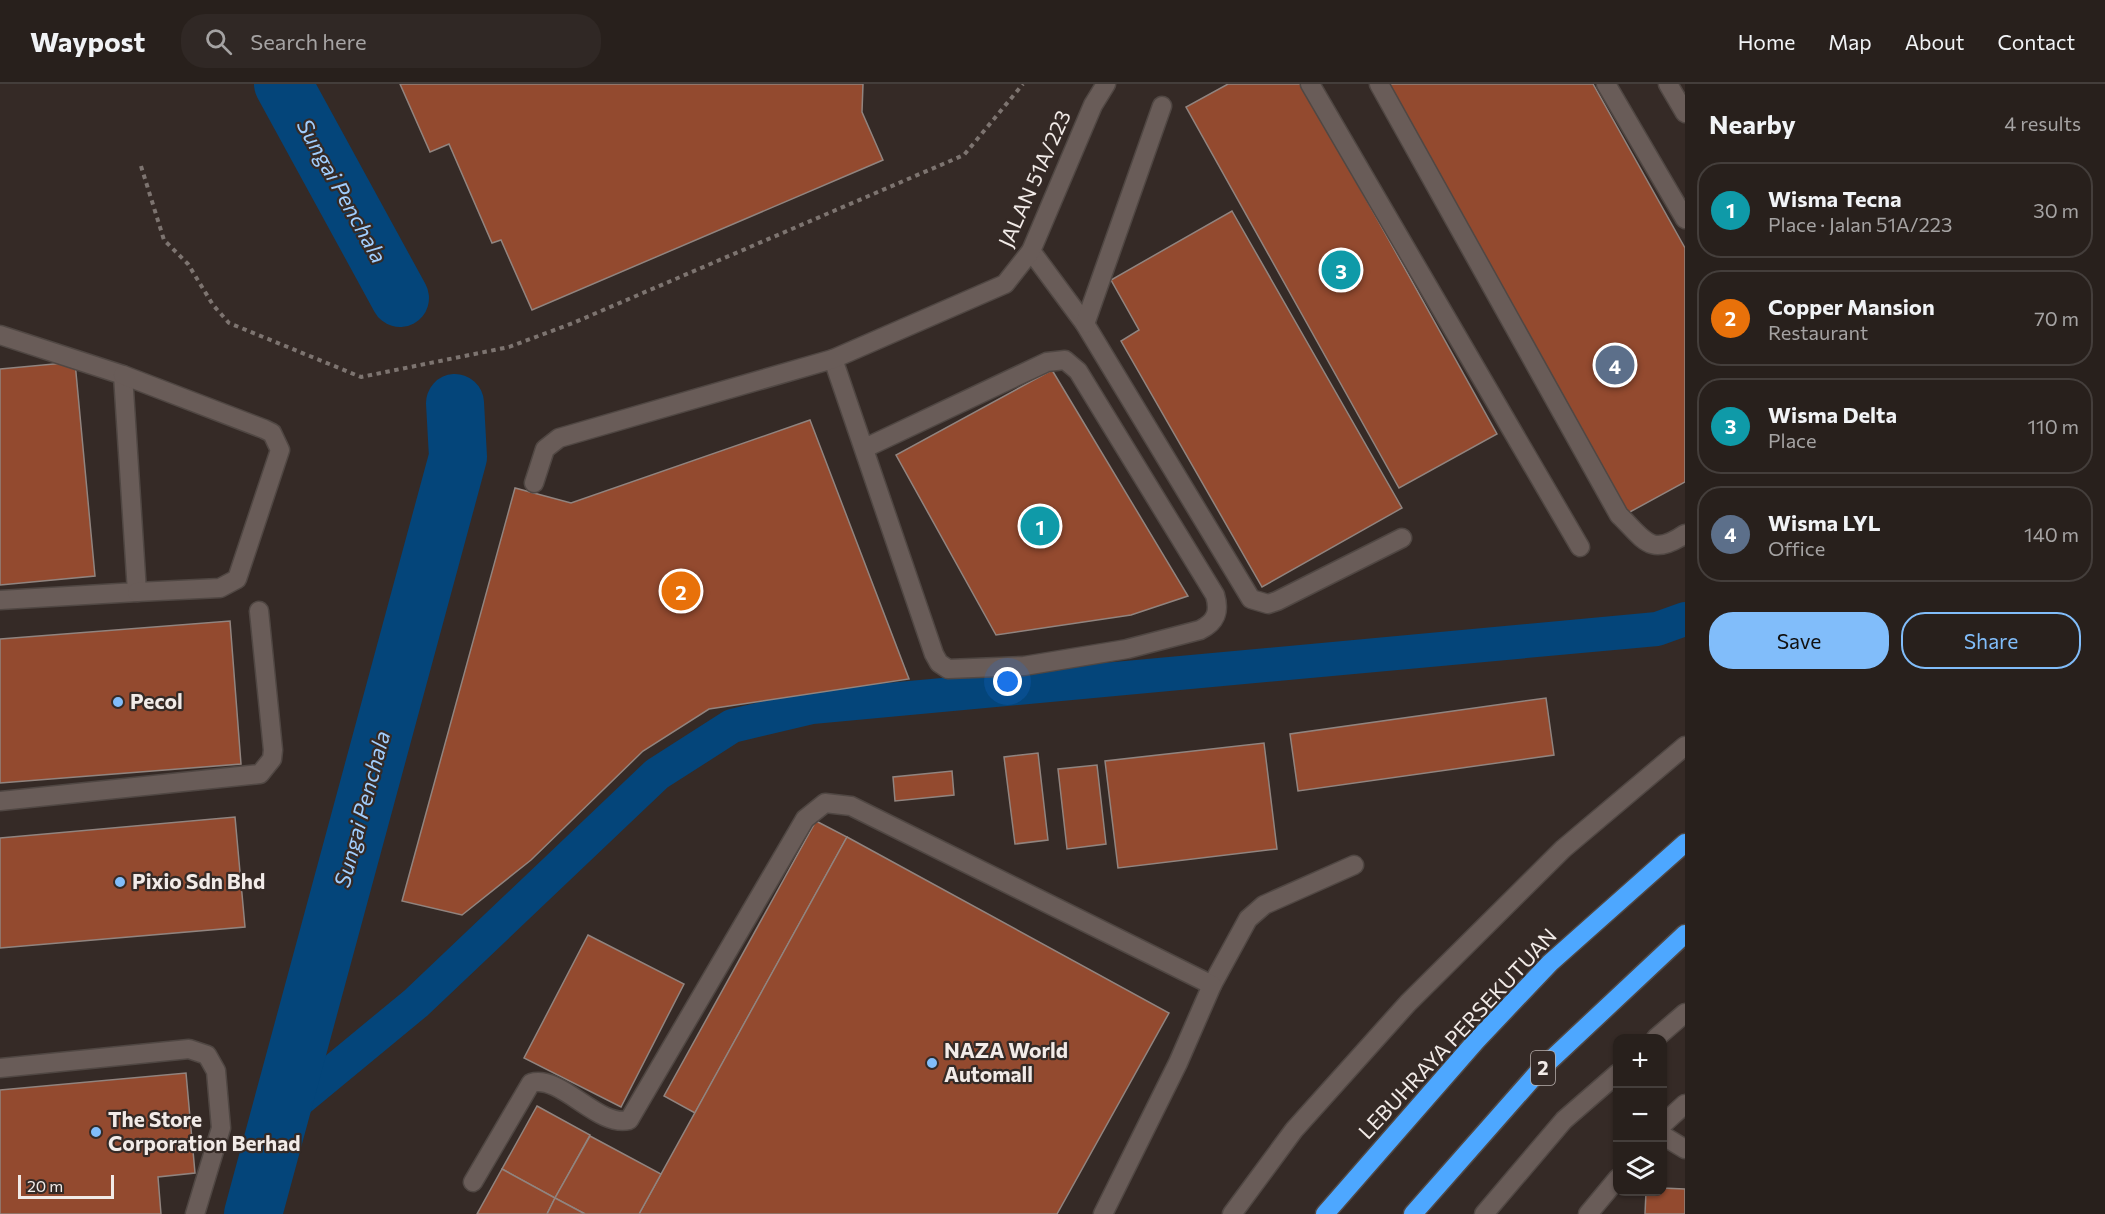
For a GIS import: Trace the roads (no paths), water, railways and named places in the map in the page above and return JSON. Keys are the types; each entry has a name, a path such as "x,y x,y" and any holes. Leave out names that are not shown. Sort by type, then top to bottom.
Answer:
{"highway":[{"name":"LEBUHRAYA PERSEKUTUAN","path":"1325,1214 1476,1041 1550,963 1685,843"},
{"name":"2","path":"1413,1214 1539,1071 1685,934"}],"street":[{"name":"JALAN 51A/223","path":"534,483 545,449 559,438 833,359 1005,285 1031,251 1093,105 1106,84"},
{"path":"1311,84 1580,546"},
{"path":"1379,84 1619,515 1646,541 1654,545 1664,546 1685,534"},
{"path":"1606,84 1685,219"},
{"path":"1668,84 1685,114"},
{"path":"1085,324 1162,106"},
{"path":"1031,251 1085,324 1251,599 1268,604 1277,601 1402,538"},
{"path":"0,334 123,375 264,429 272,433 280,450 237,579 220,588 0,600"},
{"path":"833,359 939,663 948,669 1024,666 1127,649 1200,630 1210,625 1217,616 1218,605 1215,595 1078,371 1065,360 1047,362 865,448"},
{"path":"123,375 137,592"},
{"path":"0,801 260,774 272,759 273,750 259,611"},
{"path":"1232,1214 1294,1130 1408,1003 1563,849 1685,746"},
{"path":"473,1182 531,1083 546,1082 614,1120 628,1120 805,819 825,803 851,806 1212,985"},
{"path":"1103,1214 1179,1063 1212,985 1248,919 1264,905 1354,865"},
{"path":"1661,1034 1685,1013"},
{"path":"0,1068 189,1049 207,1054 216,1071 221,1128 195,1214"},
{"path":"1484,1214 1564,1120 1613,1077"},
{"path":"1667,1120 1685,1104"},
{"path":"1667,1138 1685,1149"},
{"path":"1588,1214 1613,1183"}],"waterway":[{"name":"Sungai Penchala","path":"283,84 400,298"},
{"name":"Sungai Penchala","path":"253,1214 458,457 455,403"},
{"path":"278,1117 416,1003 657,774 732,726 812,707 1657,629 1685,619"}],"place":[{"name":"Wisma Delta","path":"1341,270"},
{"name":"Wisma LYL","path":"1615,365"},
{"name":"Wisma Tecna","path":"1040,526"},
{"name":"Copper Mansion","path":"681,591"},
{"name":"Pecol","path":"118,702"},
{"name":"Pixio Sdn Bhd","path":"120,882"},
{"name":"NAZA World Automall","path":"932,1063"},
{"name":"The Store Corporation Berhad","path":"96,1132"}]}
